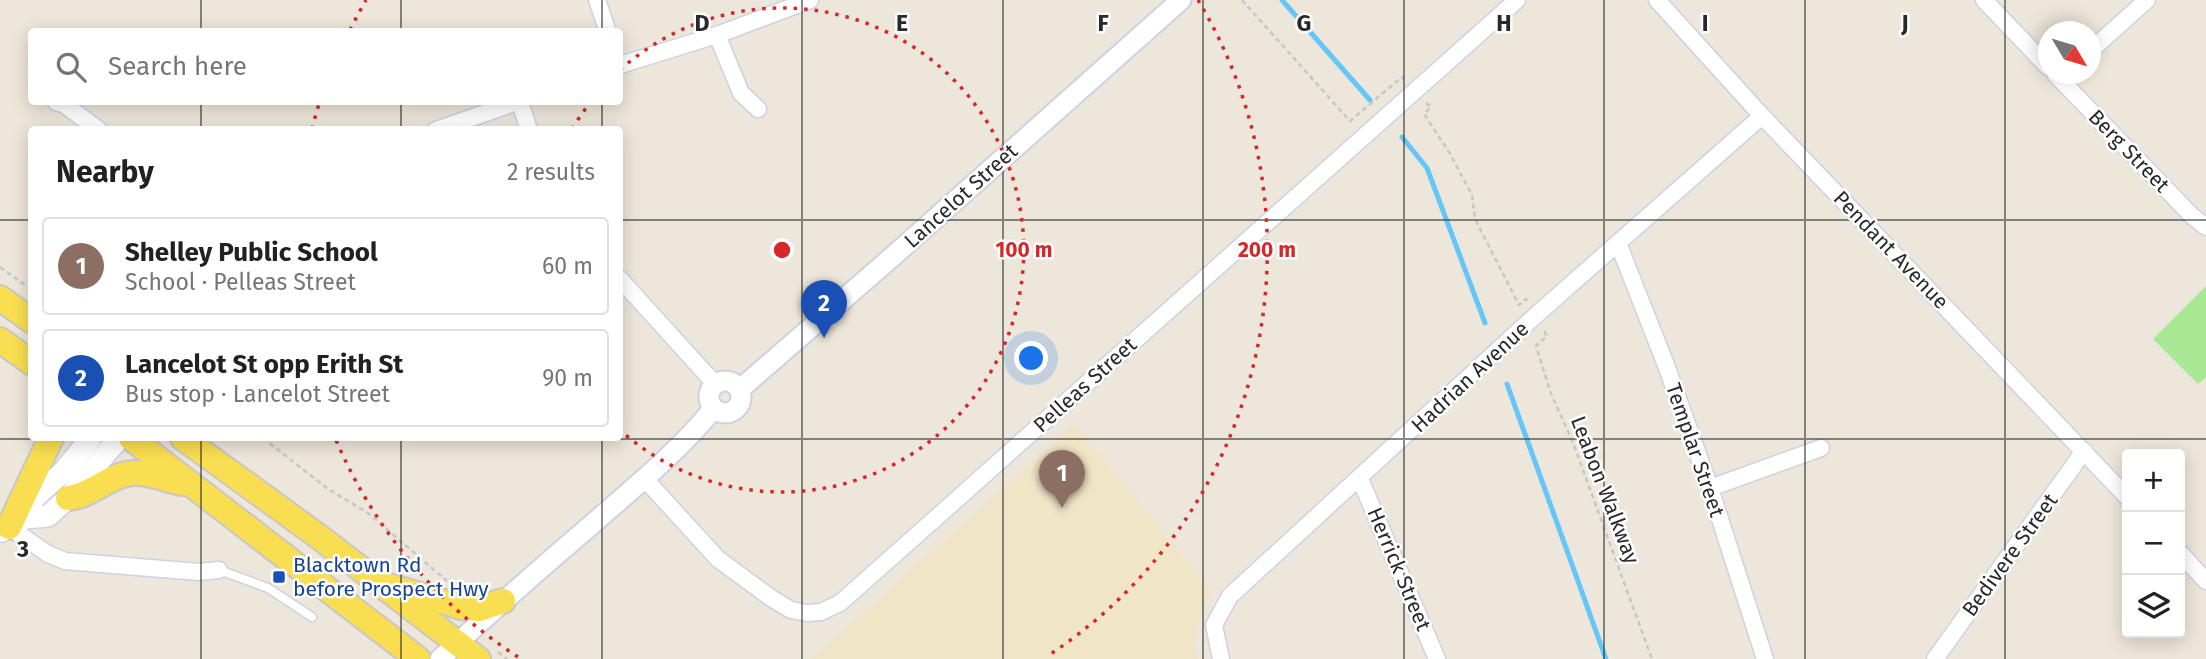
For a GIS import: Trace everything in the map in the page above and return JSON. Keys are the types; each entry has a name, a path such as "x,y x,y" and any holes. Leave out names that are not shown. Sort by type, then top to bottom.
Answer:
{"main road":[{"path":"0,298 28,318"},
{"path":"0,340 28,360"},
{"path":"11,526 50,441"},
{"path":"11,526 89,441"},
{"path":"11,526 48,516 68,498 116,441"},
{"path":"135,441 418,659"},
{"path":"187,441 378,583 449,651 478,659"},
{"path":"68,498 90,492 125,474 136,472 193,485"},
{"path":"378,583 461,607 479,609 503,601"}],"street":[{"path":"597,0 607,28"},
{"path":"623,63 717,35 810,0"},
{"name":"Lancelot Street","path":"739,390 1181,0"},
{"name":"Pelleas Street","path":"644,478 718,559 771,598 791,610 821,612 832,608 1517,0"},
{"name":"Pendant Avenue","path":"1657,0 1762,116 2122,492"},
{"name":"Berg Street","path":"1984,0 2038,54"},
{"path":"2101,42 2147,0"},
{"path":"717,35 741,93 758,109"},
{"name":"Berg Street","path":"2067,84 2192,216 2206,227"},
{"path":"65,105 94,126"},
{"path":"448,126 510,105"},
{"path":"520,105 528,126"},
{"name":"Hadrian Avenue","path":"1221,659 1214,625 1230,596 1535,316 1762,116"},
{"name":"Templar Street","path":"1618,243 1710,488 1765,659"},
{"path":"623,282 715,384"},
{"path":"725,381 736,385 741,398 736,409 725,413 713,409 709,393 715,384 725,381"},
{"path":"449,651 644,478 699,427 713,409"},
{"path":"1710,488 1821,448"},
{"name":"Bedivere Street","path":"1935,659 2084,451"},
{"name":"Herrick Street","path":"1360,479 1437,659"},
{"path":"11,526 48,554 65,561 199,572 219,570"},
{"path":"2185,558 2206,581"}],"lane":[{"path":"219,570 268,588 312,617"}],"path":[{"path":"1242,0 1350,121 1402,77"},
{"path":"1431,107 1424,114 1449,152 1472,195 1475,219 1518,305 1526,299"},
{"path":"0,267 28,287"},
{"name":"Leabon Walkway","path":"1547,336 1536,346 1551,394 1572,440 1652,659"},
{"path":"267,441 328,489 368,513 447,579 449,592"}],"shaded area":[{"path":"1075,424 1211,591 1192,642 1199,659 812,659"}],"green space":[{"path":"2206,286 2206,377 2198,384 2153,339"}],"waterway":[{"path":"1282,0 1370,100"},
{"path":"1402,137 1427,168 1485,323"},
{"path":"1507,384 1606,659"}],"place":[{"name":"Lancelot St opp Erith St","path":"824,338"},
{"name":"Shelley Public School","path":"1062,508"},
{"name":"Blacktown Rd before Prospect Hwy","path":"279,577"}]}
